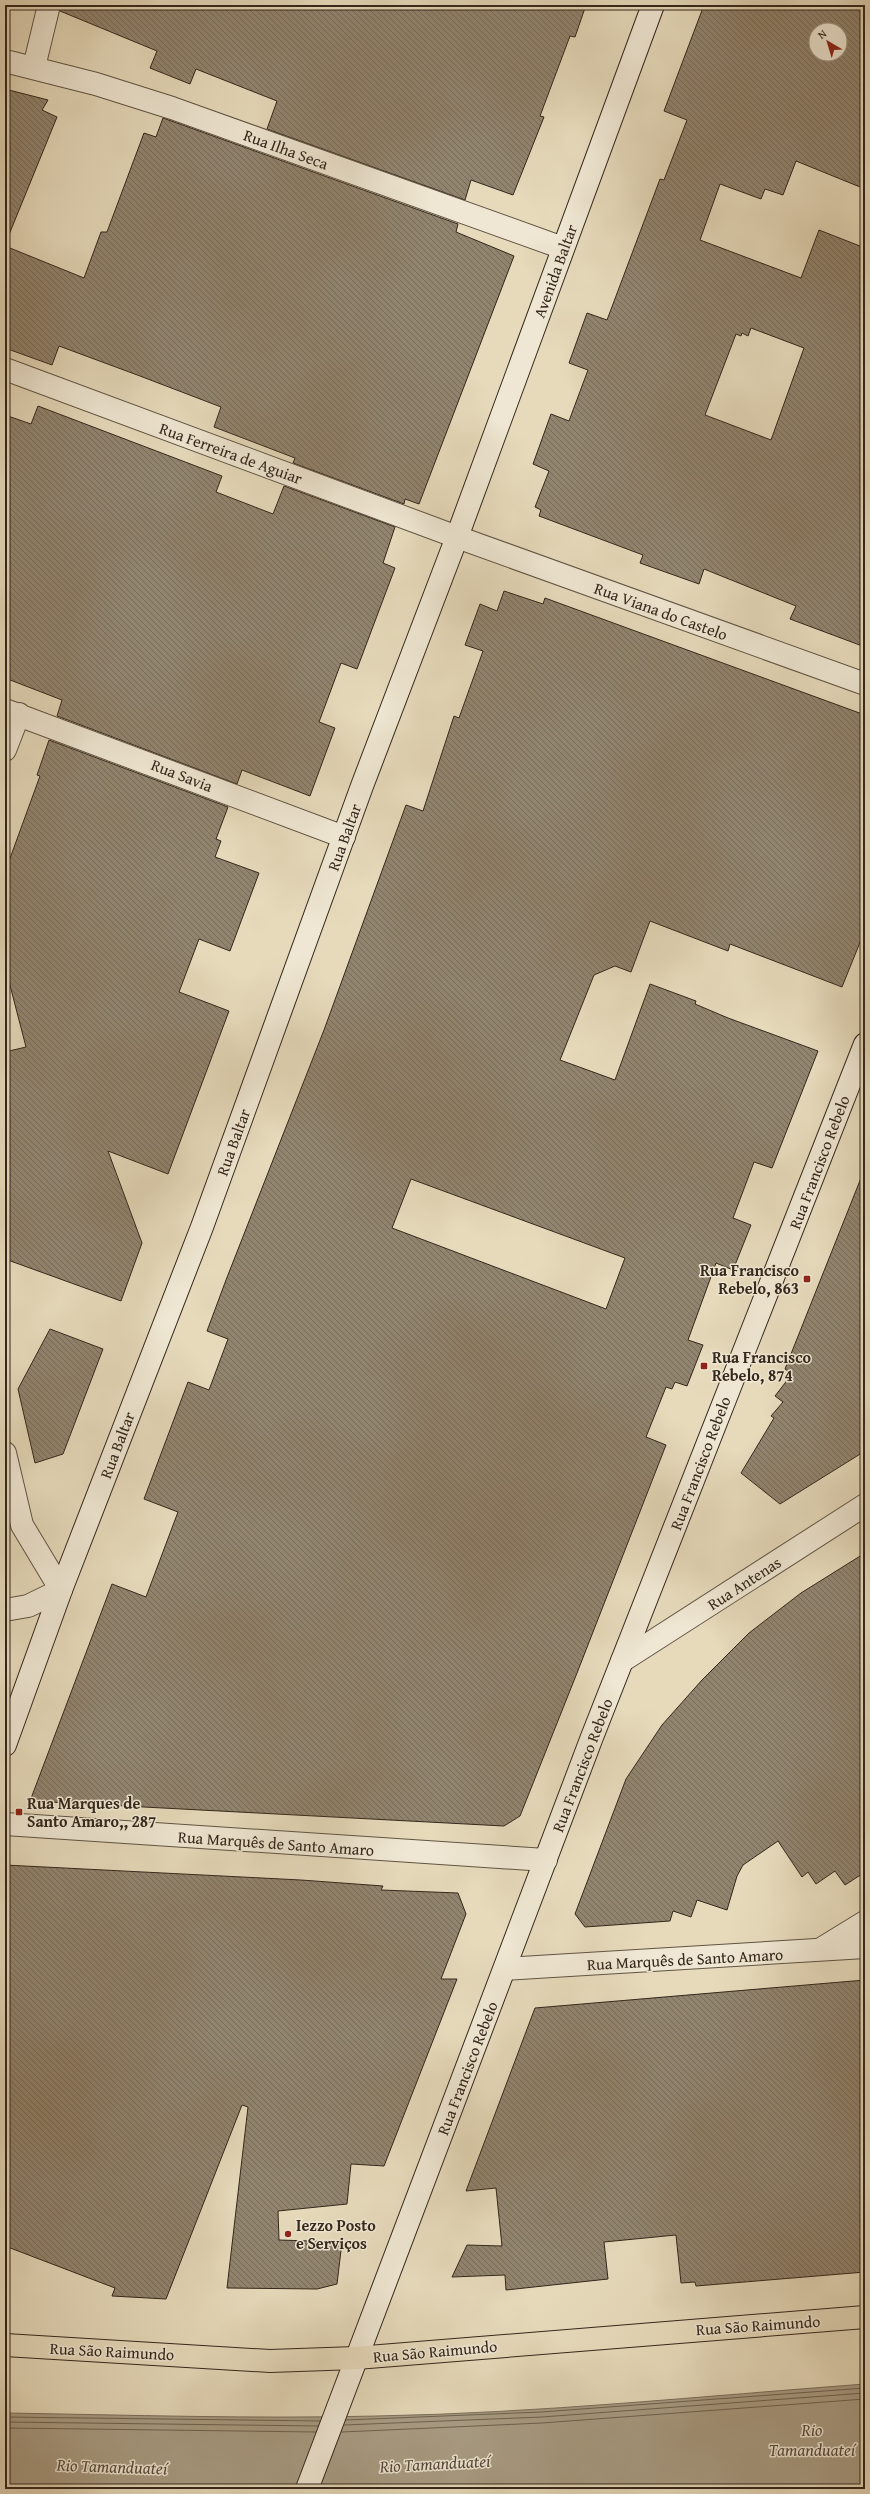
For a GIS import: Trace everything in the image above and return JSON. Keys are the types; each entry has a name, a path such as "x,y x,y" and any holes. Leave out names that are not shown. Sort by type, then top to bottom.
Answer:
{"highway":[{"name":"Rua São Raimundo","path":"5,2345 270,2361 356,2358 865,2317"}],"street":[{"path":"34,67 49,5"},
{"name":"Avenida Baltar","path":"457,538 653,5"},
{"name":"Rua Ilha Seca","path":"5,61 34,67 172,108 563,248"},
{"name":"Rua Ferreira de Aguiar","path":"5,369 457,538"},
{"name":"Rua Viana do Castelo","path":"457,538 865,684"},
{"name":"Rua Baltar","path":"5,1745 61,1590 202,1227 344,837 457,538"},
{"name":"Rua Savia","path":"5,750 12,712 344,837"},
{"name":"Rua Francisco Rebelo","path":"307,2489 622,1661 865,1044"},
{"path":"5,1453 22,1526 61,1590 28,1606 5,1610"},
{"name":"Rua Antenas","path":"622,1661 865,1505"},
{"name":"Rua Marquês de Santo Amaro","path":"5,1824 546,1860"},
{"path":"817,1952 865,1922"},
{"name":"Rua Marquês de Santo Amaro","path":"506,1969 817,1952 865,1947"}],"water":[{"name":"Rio Tamanduateí","path":"865,2384 865,2489 5,2489 5,2413 284,2417 438,2414 560,2408"}],"building":[{"path":"61,5 586,5 575,37 570,36 540,116 544,117 513,195 471,180 465,200 267,129 277,101 196,69 190,84 150,68 157,51 60,11"},
{"path":"704,5 865,5 865,189 796,161 783,195 765,189 761,199 720,184 700,240 801,278 819,230 865,248 865,647 790,619 796,606 704,569 699,584 640,563 643,555 539,516 541,510 535,507 549,471 533,464 551,414 569,421 588,370 569,363 587,313 607,320 660,179 664,180 687,120 664,111","holes":["751,328 804,348 771,440 705,415 736,334 741,336 742,333 748,336"]},
{"path":"5,89 48,100 42,110 57,117 6,242"},
{"path":"163,118 458,224 456,232 514,256 419,504 405,499 404,504 293,463 295,458 214,427 221,407 140,376 59,346 52,365 5,348 5,246 84,278 101,232 107,232 144,133 156,137"},
{"path":"38,406 222,476 216,492 273,514 284,486 395,527 383,563 395,568 357,669 341,663 319,722 335,728 310,796 242,770 237,784 57,716 62,700 5,678 5,415 31,424"},
{"path":"504,591 543,604 545,598 865,715 865,930 842,987 730,944 728,951 650,921 631,972 615,966 594,975 560,1060 615,1080 650,984 696,1001 695,1004 728,1018 818,1051 772,1168 754,1162 733,1218 751,1225 733,1270 716,1263 688,1340 703,1345 687,1386 675,1382 672,1389 666,1387 646,1437 666,1445 577,1673 520,1816 504,1826 30,1801 112,1584 146,1597 178,1512 144,1499 188,1382 209,1390 228,1339 207,1331 324,1030 406,805 423,811 454,716 459,718 483,651 465,645 480,604 497,611","holes":["411,1179 625,1258 606,1309 392,1228"]},
{"path":"49,740 228,807 216,839 221,841 215,857 259,873 230,951 199,939 179,992 229,1011 168,1174 108,1151 142,1243 121,1301 5,1259 5,1052 26,1047 5,966 5,872 40,776 37,775"},
{"path":"863,1173 865,1451 780,1504 741,1473 774,1418 771,1416 783,1402 775,1396 792,1374 785,1369"},
{"path":"50,1329 103,1349 63,1454 35,1463 18,1389"},
{"path":"865,1553 865,1872 845,1885 835,1871 816,1884 808,1872 802,1877 778,1841 743,1865 737,1876 727,1910 697,1900 691,1917 673,1911 670,1921 585,1927 575,1914 626,1779 662,1725 702,1680 749,1633 801,1593"},
{"path":"5,1865 301,1880 383,1886 381,1890 458,1893 466,1914 441,1979 457,1979 384,2166 351,2164 347,2204 278,2211 279,2240 342,2242 337,2284 317,2289 227,2288 248,2107 242,2105 166,2299 112,2296 115,2288 5,2246"},
{"path":"865,1980 865,2272 696,2286 695,2282 681,2283 676,2235 604,2242 608,2279 506,2290 505,2275 452,2277 467,2245 502,2246 496,2188 466,2191 535,2008"}],"place":[{"name":"Rua Francisco Rebelo, 863","path":"807,1279"},
{"name":"Rua Francisco Rebelo, 874","path":"704,1366"},
{"name":"Rua Marques de Santo Amaro,, 287","path":"19,1812"},
{"name":"Iezzo Posto e Serviços","path":"288,2234"}]}
